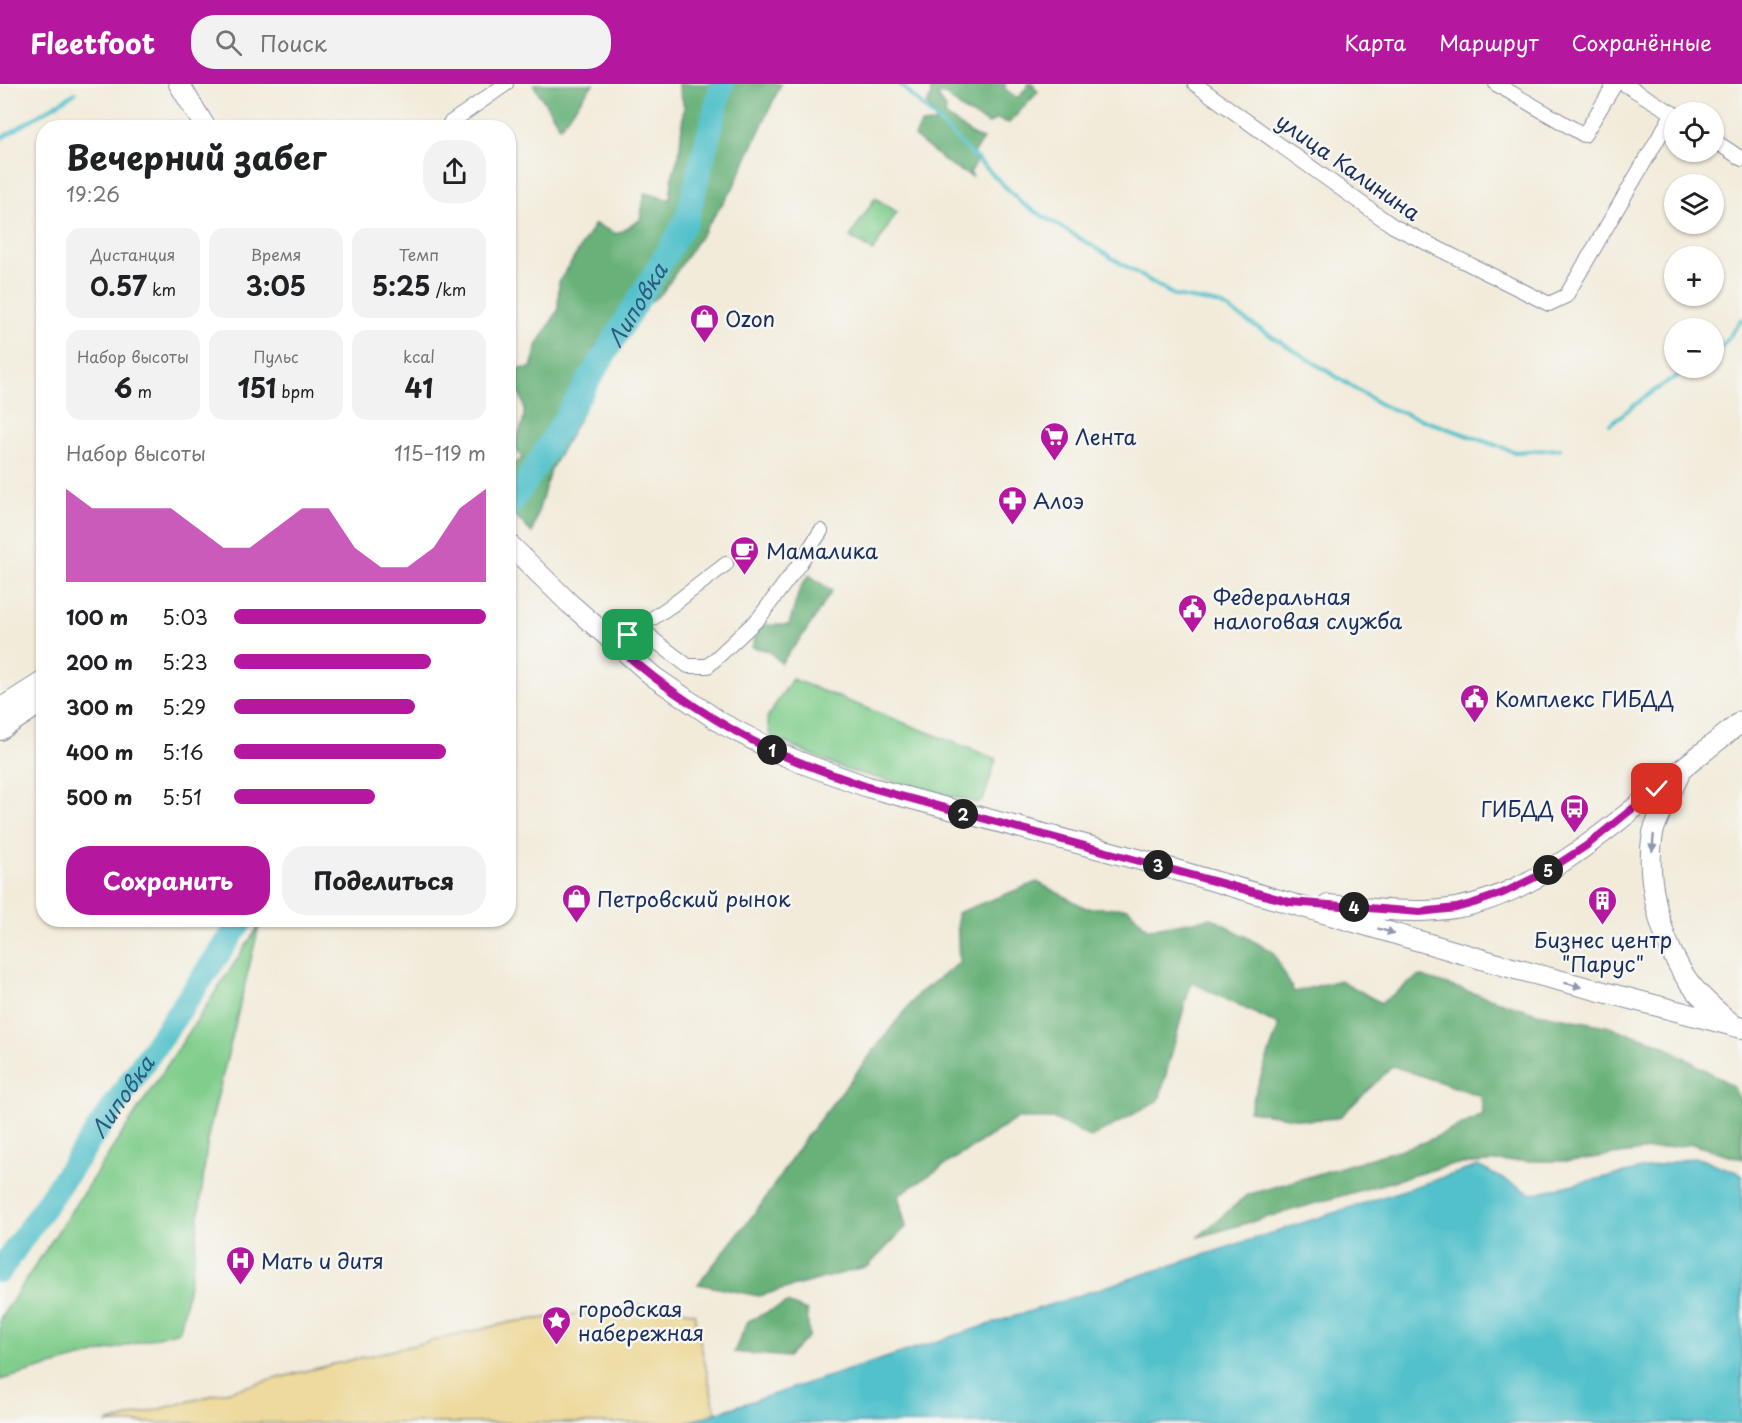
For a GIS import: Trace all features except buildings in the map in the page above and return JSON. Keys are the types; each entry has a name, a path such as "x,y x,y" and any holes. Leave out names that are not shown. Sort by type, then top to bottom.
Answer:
{"main road":[{"path":"183,85 202,120"},
{"path":"516,550 569,603 654,677 723,724 802,763 878,790 1290,902 1512,968 1738,1027"},
{"path":"0,709 36,686"},
{"path":"0,730 36,706"},
{"path":"1290,902 1420,912 1456,908 1503,893 1586,846 1742,721"},
{"path":"1681,770 1653,832 1650,874 1661,925 1681,970 1707,1002 1738,1027"}],"street":[{"path":"454,120 506,84"},
{"name":"улица Калинина","path":"1195,84 1393,226 1549,304 1566,296 1664,129"},
{"path":"1496,84 1584,135 1615,84"},
{"path":"1624,84 1664,108"},
{"path":"1724,147 1742,159"},
{"path":"641,627 688,666 708,666 759,618 821,531"},
{"path":"618,647 628,635 726,564"}],"green space":[{"path":"533,84 593,84 560,127"},
{"path":"678,84 781,84 733,188 662,293 595,346 593,358 569,397 582,413 550,471 532,533 516,516 516,463 522,458 516,449 516,439 524,417 524,405 516,389 516,369 531,368 537,346 558,310 559,282 595,224 617,234 640,220 645,193 670,200 673,173 679,155 684,106"},
{"path":"930,84 1006,84 1004,88 1016,97 1020,96 1027,84 1034,84 1038,92 1009,123 996,119 989,124 963,110 947,96 940,94 938,96 946,109 945,115 974,136 983,139 973,154 976,163 970,173 973,177 951,166 915,137 921,124 935,123 937,118 927,105 931,95"},
{"path":"875,198 897,212 873,251 850,237"},
{"path":"809,575 832,591 806,631 781,663 769,651 752,647 760,625 789,625 800,588"},
{"path":"792,679 996,759 984,798 977,803 846,770 770,736 767,718"},
{"path":"1037,882 1086,908 1128,908 1148,929 1212,918 1273,952 1294,992 1340,980 1381,1003 1419,976 1537,1013 1606,1026 1659,1043 1733,1086 1742,1104 1742,1159 1692,1144 1570,1161 1500,1161 1449,1165 1198,1237 1247,1195 1425,1142 1483,1115 1481,1096 1393,1066 1339,1118 1307,1120 1249,1111 1279,1025 1191,982 1159,1100 1091,1138 1055,1119 1016,1119 898,1195 906,1227 868,1266 759,1296 698,1284 761,1205 803,1141 918,994 959,963 957,913"},
{"path":"259,927 208,1136 194,1258 180,1331 0,1380 0,1319"},
{"path":"787,1303 807,1311 809,1336 788,1357 734,1352 748,1321"}],"sand":[{"name":"городская набережная","path":"658,1304 694,1313 716,1414 685,1423 106,1423 313,1369 512,1322"}],"water":[{"path":"1695,1157 1742,1174 1742,1423 685,1423 1478,1166 1531,1194"}],"waterway":[{"name":"Липовка","path":"516,496 686,222 722,84"},
{"path":"900,84 1023,204 1175,296 1220,304 1383,406 1515,452 1560,449"},
{"path":"0,139 75,93"},
{"path":"1724,344 1742,319"},
{"path":"1610,424 1646,396 1674,378"},
{"name":"Липовка","path":"0,1271 237,927"}],"place":[{"name":"Ozon","path":"704,344"},
{"name":"Лента","path":"1054,462"},
{"name":"Алоэ","path":"1012,526"},
{"name":"Мамалика","path":"745,576"},
{"name":"Федеральная налоговая служба","path":"1192,634"},
{"name":"Комплекс ГИБДД","path":"1474,724"},
{"name":"ГИБДД","path":"1575,834"},
{"name":"Петровский рынок","path":"576,924"},
{"name":"Бизнес центр \"Парус\"","path":"1603,926"},
{"name":"Мать и дитя","path":"240,1286"},
{"name":"городская набережная","path":"557,1346"}],"route":[{"path":"628,635 618,647 654,677 723,724 802,763 868,787 1290,902 1420,912 1456,908 1474,903 1503,893 1544,873 1586,846 1657,789"}]}
